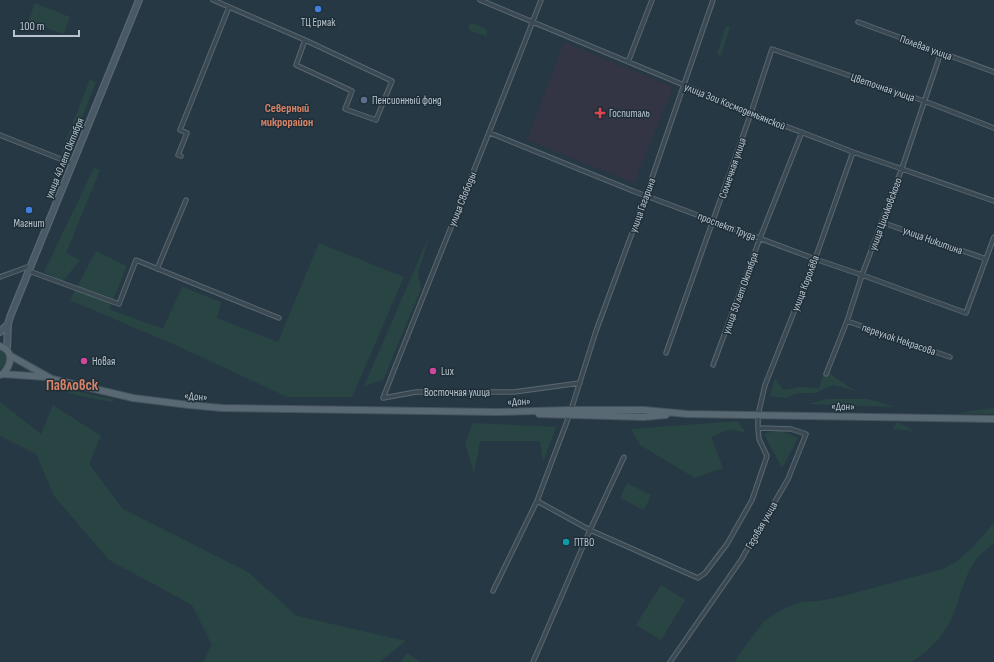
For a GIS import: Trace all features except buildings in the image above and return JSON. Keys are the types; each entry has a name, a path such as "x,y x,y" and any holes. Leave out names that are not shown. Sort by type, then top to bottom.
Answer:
{"main road":[{"path":"0,346 7,349"},
{"name":"«Дон»","path":"7,349 11,356 47,378"},
{"name":"«Дон»","path":"1,375 8,369 11,356"},
{"name":"«Дон»","path":"1,375 47,378 133,398 188,405 257,409 570,413 644,417 687,414 994,419"}],"street":[{"name":"улица 40 лет Октября","path":"7,349 8,324 139,0"},
{"path":"213,0 306,40 392,81 376,120 345,108 352,91 296,65 306,40"},
{"name":"улица Зои Космодемьянской","path":"480,0 751,113 853,152 994,201"},
{"name":"улица Свободы","path":"383,398 438,257 490,133 541,0"},
{"path":"628,62 652,0"},
{"name":"улица Гагарина","path":"493,591 537,501 570,413 596,331 646,196 712,0"},
{"path":"181,156 178,155 187,133 180,130 229,7"},
{"name":"Полевая улица","path":"858,22 994,72"},
{"name":"Цветочная улица","path":"772,49 924,101 994,128"},
{"name":"Солнечная улица","path":"666,353 751,113 772,49"},
{"name":"улица Циолковского","path":"826,374 847,321 881,222 902,168 941,52"},
{"name":"улица 50 лет Октября","path":"713,365 760,238 802,132"},
{"name":"проспект Труда","path":"490,133 646,196 966,313 986,259"},
{"path":"0,135 73,164"},
{"name":"улица Королёва","path":"758,415 765,385 815,259 853,152"},
{"path":"157,269 186,200"},
{"name":"улица Никитина","path":"881,222 986,259"},
{"path":"986,259 994,237"},
{"path":"0,277 30,269 119,304 136,260 279,318"},
{"name":"переулок Некрасова","path":"847,321 950,357"},
{"name":"улица 40 лет Октября","path":"0,332 8,324"},
{"name":"Восточная улица","path":"383,398 416,392 514,392 580,383"},
{"path":"537,501 590,530 698,578 705,573 726,544 752,500 767,456 760,439 758,415"},
{"name":"Газовая улица","path":"670,662 741,560 788,479 806,434 791,429 758,428"},
{"path":"533,662 590,530 624,457"}],"shaded area":[{"name":"Госпиталь","path":"564,42 673,87 634,183 527,140"}],"green space":[{"path":"35,3 70,17 64,34 28,22"},
{"path":"473,23 486,29 486,36 470,31 469,25"},
{"path":"726,26 730,27 721,55 717,54"},
{"path":"90,79 96,82 69,150 61,153"},
{"path":"94,168 100,170 66,253 80,260 63,281 44,272"},
{"path":"430,234 418,273 421,289 383,380 364,386"},
{"path":"319,243 404,277 352,397 287,397 182,348 70,300 96,251 127,266 109,309 163,329 182,287 221,302 217,318 278,342"},
{"path":"0,350 6,357 6,363 0,370"},
{"path":"826,367 834,377 856,391 834,385 815,393 797,393 785,398 770,396 775,378 783,390 799,387 819,388"},
{"path":"67,389 115,400 111,402 68,393"},
{"path":"827,399 868,399 895,407 808,404"},
{"path":"0,402 41,434 53,405 101,436 89,464 123,509 248,572 297,616 406,641 379,662 203,662 212,645 192,605 109,560 54,496 36,454 0,436"},
{"path":"994,408 994,414 959,413"},
{"path":"738,421 746,433 730,429 711,437 723,468 695,478 640,445 631,429"},
{"path":"897,422 915,431 893,429"},
{"path":"473,423 556,427 543,462 540,441 480,441 474,474 465,443"},
{"path":"780,430 798,438 782,468 764,434"},
{"path":"627,483 651,495 644,510 620,498"},
{"path":"994,523 994,543 980,555 968,573 955,610 945,631 935,643 911,662 735,662 764,621 783,609 801,602 818,601 839,597 943,569 959,560 975,545"},
{"path":"661,585 685,600 661,640 636,625"},
{"path":"407,653 419,661 421,662 400,662"}],"place":[{"name":"ТЦ Ермак","path":"318,9"},
{"name":"Пенсионный фонд","path":"364,100"},
{"name":"Госпиталь","path":"600,113"},
{"name":"Магнит","path":"29,210"},
{"name":"Новая","path":"84,361"},
{"name":"Lux","path":"433,371"},
{"name":"ПТВО","path":"566,542"}],"district":[{"name":"Северный микрорайон","path":"287,115"},
{"name":"Павловск","path":"72,385"}]}
